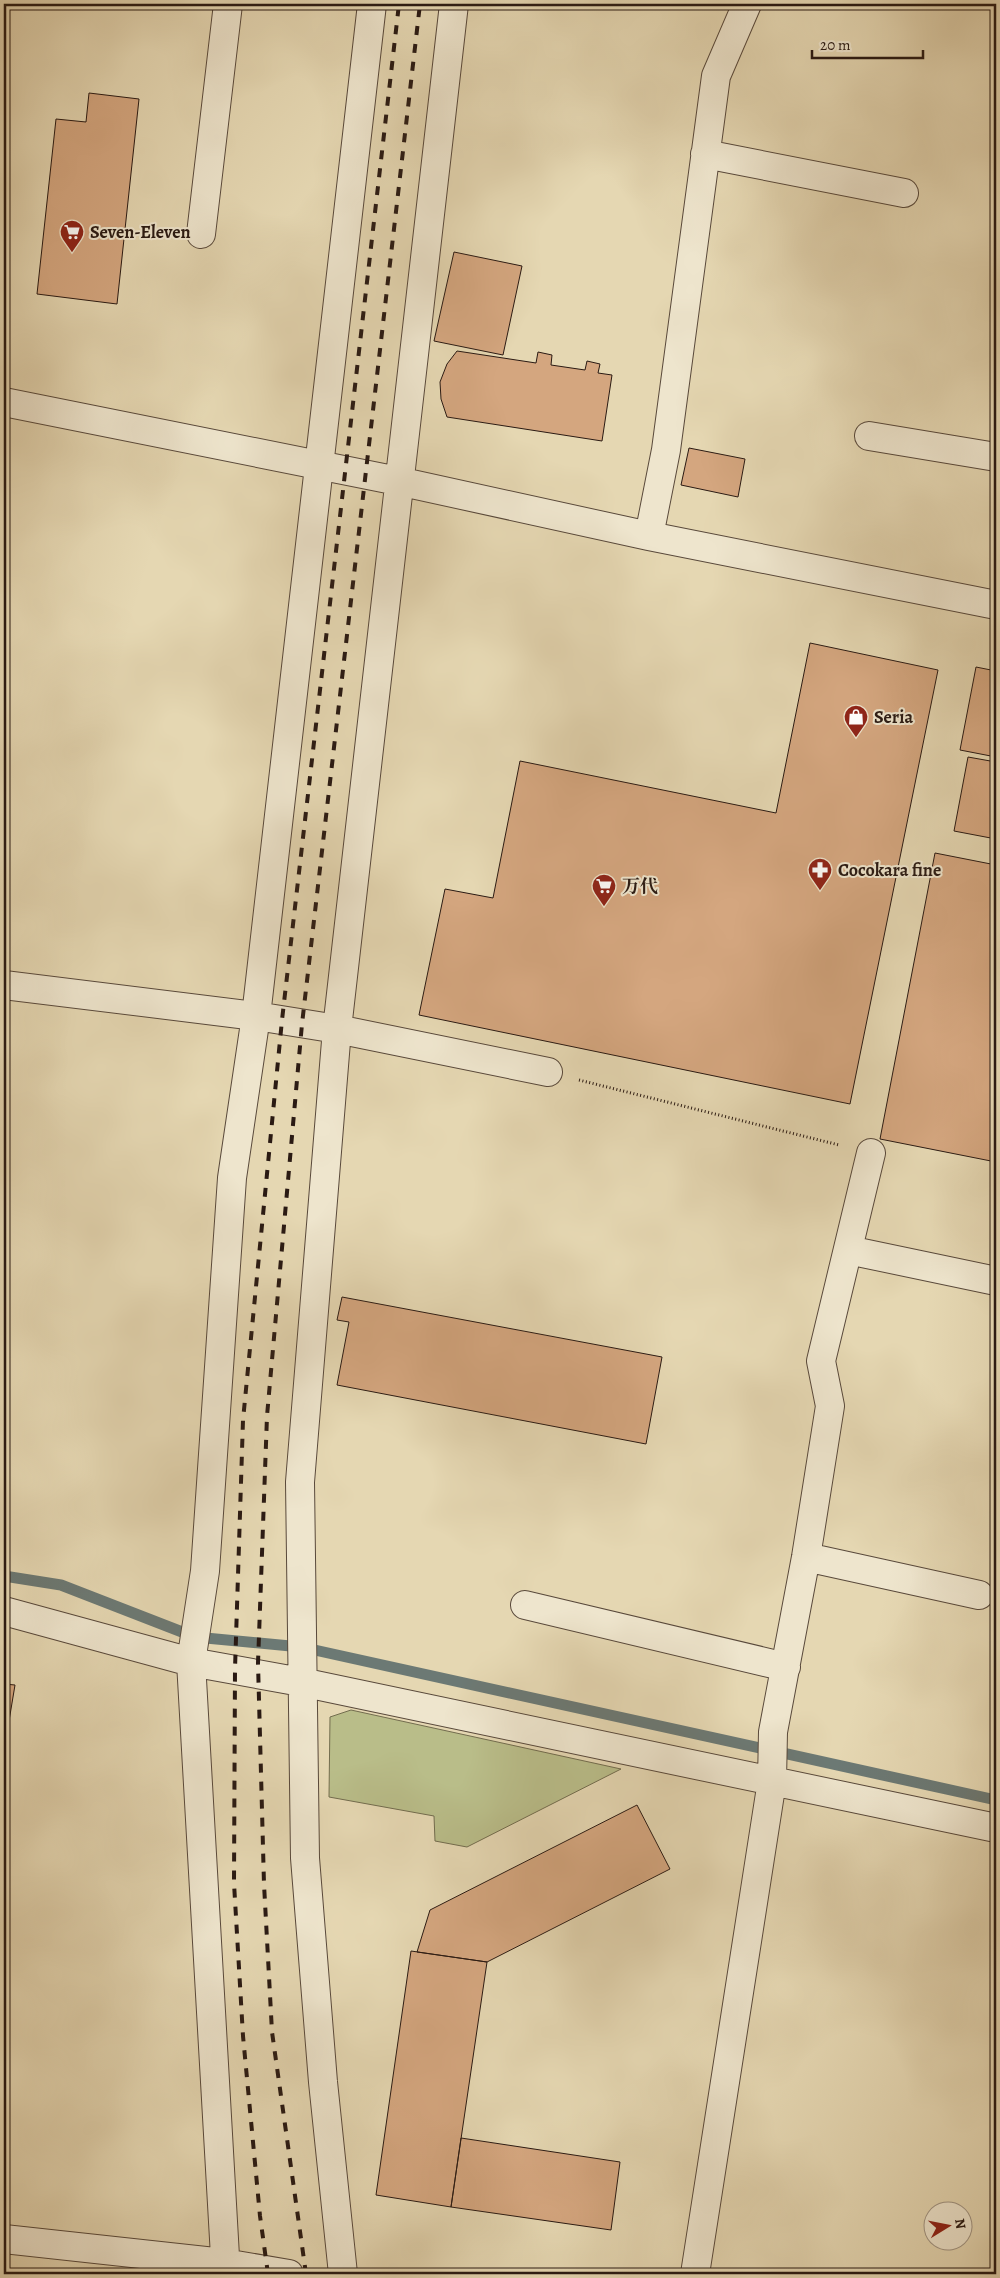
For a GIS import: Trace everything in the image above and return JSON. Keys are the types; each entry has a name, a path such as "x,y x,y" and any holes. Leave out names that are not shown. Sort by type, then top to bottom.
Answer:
{"street":[{"path":"201,234 228,4"},
{"path":"223,2270 191,1662 205,1571 232,1178 256,1016 372,4"},
{"path":"343,2274 323,2082 305,1858 301,1682 300,1482 337,1029 398,480 454,4"},
{"path":"649,536 666,450 716,76 747,4"},
{"path":"705,154 904,193"},
{"path":"4,402 319,466 398,480 649,536 996,603"},
{"path":"869,436 996,457"},
{"path":"4,985 256,1016 337,1029 548,1072"},
{"path":"695,2274 772,1781 774,1732 806,1557 830,1406 821,1361 872,1153"},
{"path":"848,1250 996,1281"},
{"path":"806,1557 979,1595"},
{"path":"525,1605 786,1667"},
{"path":"4,1611 191,1662 301,1682 996,1828"},
{"path":"4,2239 223,2270 289,2274"}],"path":[{"path":"548,1072 872,1153"}],"green space":[{"path":"351,1710 621,1769 467,1847 435,1841 434,1816 329,1797 330,1717"}],"building":[{"path":"89,93 139,99 117,304 37,294 56,119 86,122"},
{"path":"454,252 522,266 503,355 434,341"},
{"path":"457,351 536,363 538,352 552,355 551,365 585,370 587,361 600,364 598,373 612,375 602,441 447,417 441,399 440,382 447,364"},
{"path":"689,448 745,459 738,497 681,485"},
{"path":"810,643 938,670 850,1104 419,1015 445,889 493,898 520,761 776,813"},
{"path":"976,667 996,671 996,757 960,750"},
{"path":"968,757 996,762 996,839 954,831"},
{"path":"935,853 996,865 996,1162 880,1139"},
{"path":"342,1297 662,1357 646,1444 337,1385 349,1322 337,1320"},
{"path":"4,1684 15,1685 6,1739 4,1739"},
{"path":"637,1805 670,1869 487,1962 417,1952 430,1910"},
{"path":"411,1951 487,1962 451,2207 376,2195"},
{"path":"461,2138 620,2162 611,2230 451,2207"}],"waterway":[{"path":"4,1576 61,1585 195,1637 301,1647 996,1800"}],"railway":[{"path":"268,2274 260,2216 243,2036 234,1883 235,1669 243,1420 282,1020 399,4"},
{"path":"306,2274 272,2032 264,1884 258,1663 267,1416 302,1024 420,4"}],"place":[{"name":"Seven-Eleven","path":"72,253"},
{"name":"Seria","path":"856,738"},
{"name":"Cocokara fine","path":"820,891"},
{"name":"万代","path":"604,907"}]}
